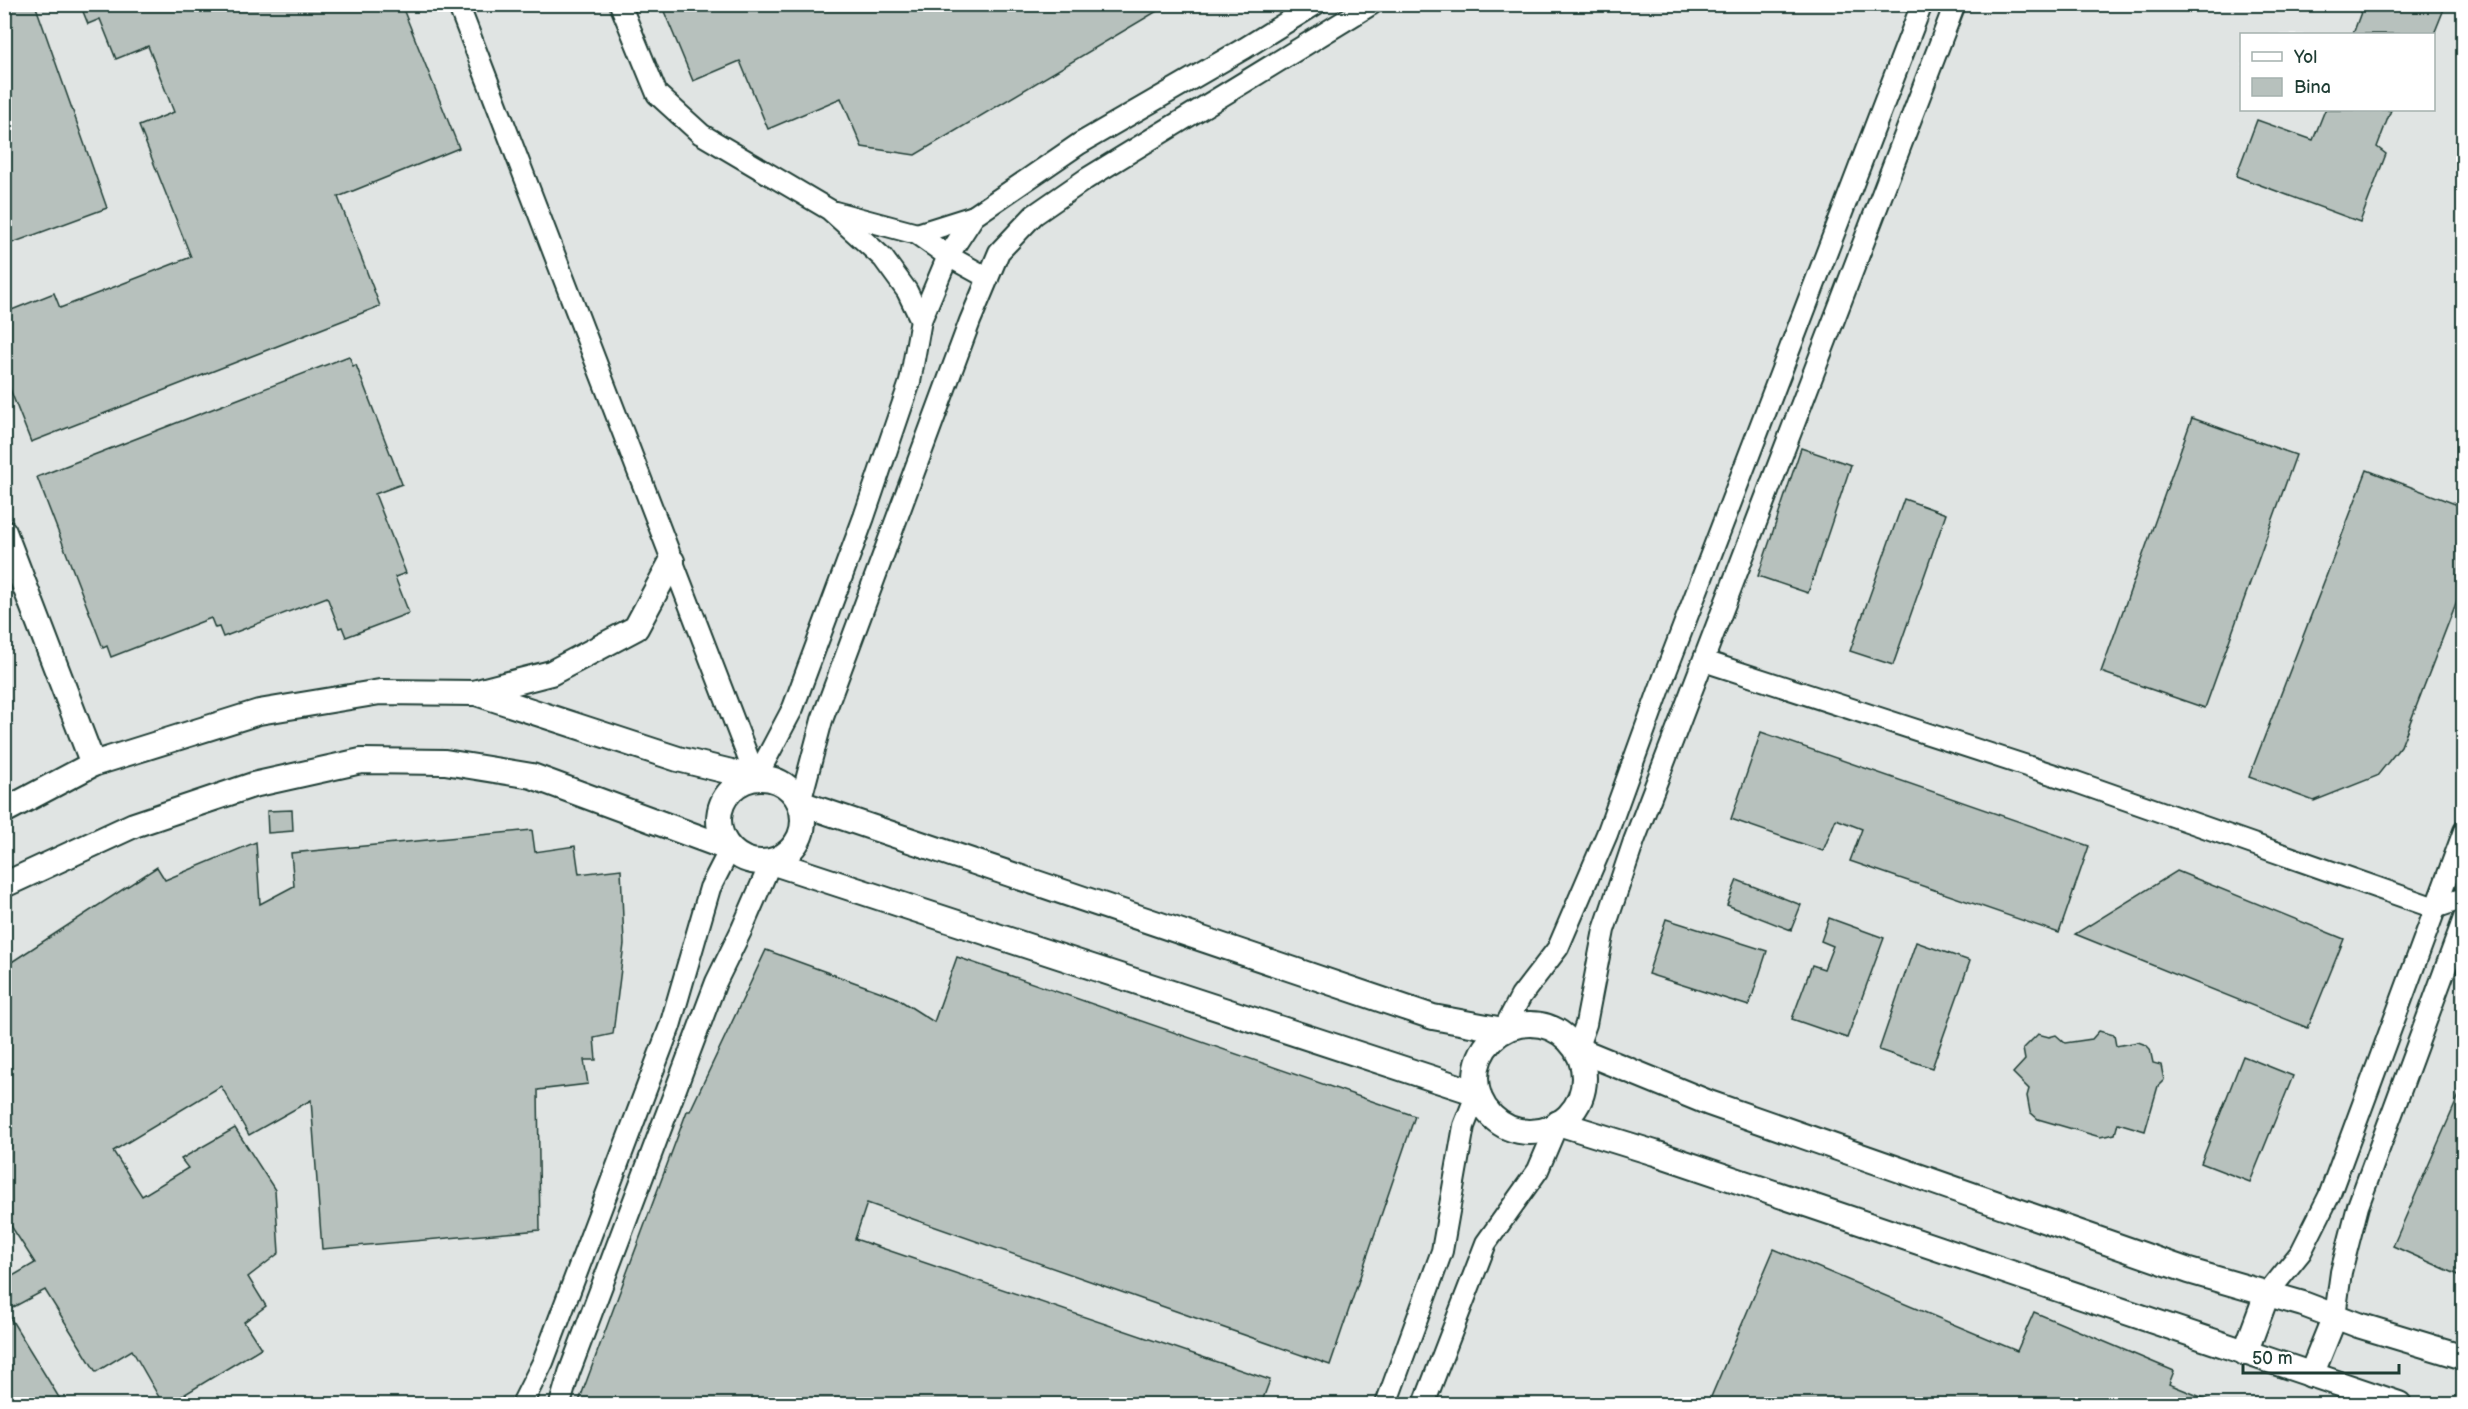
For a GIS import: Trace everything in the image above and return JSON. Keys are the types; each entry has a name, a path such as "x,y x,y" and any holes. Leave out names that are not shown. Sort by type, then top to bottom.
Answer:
{"street":[{"path":"458,4 756,778"},
{"path":"620,4 657,94 701,134 830,210 883,258 907,291 921,320"},
{"path":"917,234 974,216 1079,144 1316,4"},
{"path":"800,803 822,720 970,321 999,252 1034,215 1086,179 1372,4"},
{"path":"800,803 1433,1017 1503,1030 1530,1023 1549,1026 1564,1035 1577,1049 1584,1068 1582,1094 1577,1105 1558,1124 1532,1132 1513,1130 1499,1123 1485,1109 1477,1093 1475,1074 1482,1051 1488,1042 1503,1030 1521,996 1558,948 1606,834 1668,666 1922,4"},
{"path":"1577,1049 1586,1024 1604,930 1634,841 1956,4"},
{"path":"830,210 917,234 948,256 988,279"},
{"path":"730,849 722,837 719,823 723,803 731,791 742,783 756,778 793,708 864,517 910,382 921,320 948,256 974,216"},
{"path":"4,532 93,764"},
{"path":"470,693 550,673 636,627 672,561"},
{"path":"1704,661 2076,782 2435,908 2463,898"},
{"path":"4,812 93,764 259,712 380,692 476,693 678,759 756,778 770,779 784,784 795,794 800,803 804,824 798,841 784,856 771,862 716,982 569,1373 560,1404"},
{"path":"4,885 134,825 253,785 361,761 445,762 532,776 730,849 751,861 771,862 1477,1093"},
{"path":"2246,1353 2267,1294 2301,1252 2329,1196 2463,831"},
{"path":"522,1404 543,1362 669,1026 710,888 730,849"},
{"path":"2311,1375 2335,1316 2341,1272 2358,1206 2463,918"},
{"path":"1577,1049 1708,1103 2189,1271 2463,1357"},
{"path":"1386,1404 1442,1251 1464,1126 1477,1093"},
{"path":"1558,1124 1667,1157 2399,1404"},
{"path":"1424,1404 1486,1243 1538,1170 1558,1124"}],"shaded area":[{"path":"5,5 2463,5 2463,1404 5,1404"}],"building":[{"path":"4,4 35,4 107,208 4,246"},
{"path":"80,4 401,4 459,148 338,197 380,306 31,442 4,374 4,313 54,293 60,308 191,257 139,126 174,112 148,46 116,59 100,19 88,24"},
{"path":"661,4 1169,4 915,155 862,147 841,98 768,129 740,61 693,81"},
{"path":"2364,4 2446,4 2434,33 2353,33"},
{"path":"2325,111 2391,111 2377,147 2386,154 2360,222 2236,176 2257,120 2313,140"},
{"path":"349,356 353,366 356,365 402,484 375,494 406,573 395,577 409,613 346,637 342,627 339,628 327,597 223,637 219,627 215,628 211,618 111,657 107,646 103,648 37,477"},
{"path":"2192,418 2296,455 2205,708 2101,672"},
{"path":"1801,448 1851,465 1808,593 1758,576"},
{"path":"2367,470 2463,507 2463,585 2401,746 2377,776 2314,801 2249,777"},
{"path":"1904,499 1946,514 1893,665 1850,651"},
{"path":"1761,732 2089,846 2059,933 1850,861 1862,829 1836,819 1823,851 1731,819"},
{"path":"292,810 293,831 268,833 267,811"},
{"path":"532,830 535,852 575,846 579,874 621,869 624,944 613,1034 594,1038 596,1060 584,1060 588,1084 538,1090 540,1230 322,1249 311,1100 249,1135 221,1086 113,1151 142,1196 188,1168 181,1159 235,1128 275,1190 279,1253 248,1277 266,1306 244,1322 261,1348 169,1404 163,1404 132,1350 96,1372 45,1290 6,1311 63,1404 4,1404 4,1281 35,1263 4,1215 4,967 157,867 165,880 256,842 260,904 294,886 291,853"},
{"path":"2177,871 2344,939 2308,1028 2075,934"},
{"path":"1737,880 1801,905 1791,930 1727,905"},
{"path":"1829,918 1884,938 1847,1038 1792,1019 1812,965 1824,969 1833,946 1821,941"},
{"path":"1666,919 1767,951 1749,1006 1648,974"},
{"path":"1916,942 1970,961 1932,1068 1879,1050"},
{"path":"766,950 895,997 934,1022 957,957 1415,1116 1330,1365 867,1203 855,1239 1270,1380 1261,1404 578,1404 687,1111 690,1111"},
{"path":"2099,1031 2114,1035 2116,1046 2138,1042 2146,1045 2150,1049 2153,1063 2161,1065 2164,1080 2158,1086 2145,1131 2118,1123 2115,1134 2100,1137 2038,1119 2030,1112 2027,1096 2029,1089 2013,1073 2025,1060 2023,1049 2038,1034 2049,1037 2056,1035 2065,1043 2092,1039"},
{"path":"2243,1056 2293,1076 2250,1182 2201,1163"},
{"path":"2463,1086 2463,1277 2393,1246"},
{"path":"1774,1249 2017,1351 2034,1312 2174,1371 2169,1384 2218,1404 1708,1404"}]}
